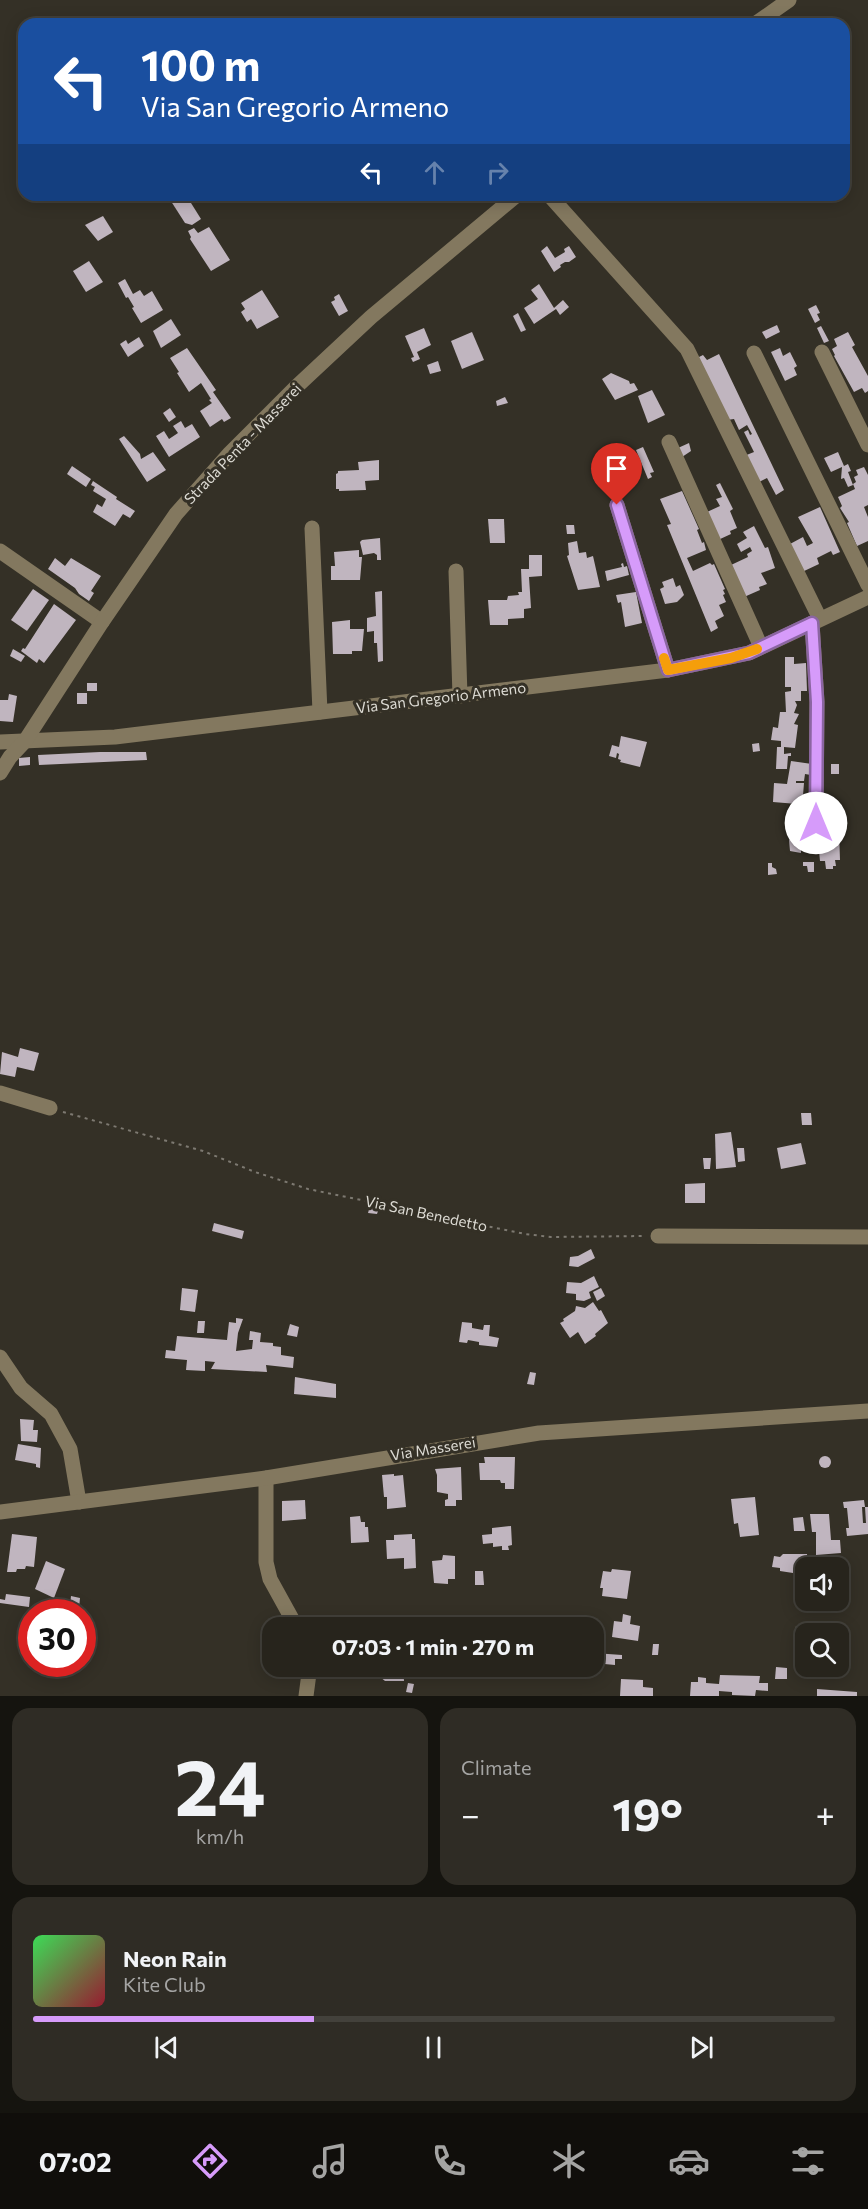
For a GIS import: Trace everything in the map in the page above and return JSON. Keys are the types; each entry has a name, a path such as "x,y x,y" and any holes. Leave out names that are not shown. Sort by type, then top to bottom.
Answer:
{"street":[{"path":"763,18 789,0"},
{"name":"Strada Penta - Masserei","path":"0,773 10,757 25,741 176,514 230,453 371,317 510,201"},
{"path":"554,201 687,349 816,621 816,823"},
{"path":"822,352 868,445"},
{"path":"754,353 868,585"},
{"path":"669,442 761,647"},
{"path":"617,505 668,670"},
{"path":"312,528 320,712"},
{"path":"0,551 102,622"},
{"path":"456,571 460,696"},
{"name":"Via San Gregorio Armeno","path":"0,742 115,737 668,670 731,658 761,647 868,597"},
{"path":"0,1093 50,1108"},
{"path":"658,1236 868,1237"},
{"path":"0,1357 21,1388 51,1414 56,1422 70,1449 79,1502"},
{"name":"Via Masserei","path":"0,1512 266,1478 538,1433 868,1411"},
{"path":"266,1478 268,1571 291,1617"},
{"path":"306,1696 309,1677"}],"path":[{"name":"Via San Benedetto","path":"50,1108 203,1150 255,1172 319,1192 525,1234 551,1237 658,1236"}],"building":[{"path":"171,201 190,201 201,219 192,225 185,223"},
{"path":"103,216 113,232 98,241 85,225"},
{"path":"209,227 230,260 211,271 190,239 188,231 194,228 198,233"},
{"path":"547,246 555,258 565,252 564,249 569,246 576,257 560,265 561,267 554,272 541,251"},
{"path":"89,261 103,282 86,292 73,271"},
{"path":"125,279 133,294 140,290 144,296 152,291 163,310 141,323 132,308 134,307 118,283"},
{"path":"539,284 554,308 563,300 569,307 560,315 556,309 534,324 524,308 538,299 531,290"},
{"path":"262,290 279,317 257,329 251,319 247,322 241,312 245,309 241,303"},
{"path":"339,294 348,311 339,316 331,302"},
{"path":"816,305 820,313 817,314 820,320 815,323 808,309"},
{"path":"518,313 526,330 521,332 513,316"},
{"path":"171,319 181,335 161,348 153,331"},
{"path":"777,325 780,332 766,339 762,332"},
{"path":"821,326 829,341 824,343 817,328"},
{"path":"424,328 431,345 417,352 420,359 413,362 411,358 414,357 405,336"},
{"path":"472,332 484,360 462,369 451,341"},
{"path":"848,332 855,345 852,347 868,376 868,391 865,393 862,388 854,392 832,349 837,346 834,339"},
{"path":"139,337 144,346 128,357 120,344 126,340 128,344"},
{"path":"187,348 216,390 213,392 231,418 224,422 222,419 210,427 200,411 212,403 209,400 211,399 201,383 189,392 177,373 179,372 170,358"},
{"path":"780,348 783,356 790,352 797,366 794,368 797,375 785,381 771,352"},
{"path":"719,354 784,490 776,495 767,478 757,483 744,456 754,452 744,432 748,430 750,435 752,434 747,425 739,430 734,419 727,420 697,358 703,355 707,360"},
{"path":"438,361 441,371 430,374 427,365"},
{"path":"611,373 629,381 630,384 634,383 638,390 615,400 602,379"},
{"path":"652,390 665,415 648,423 638,396"},
{"path":"505,397 508,403 497,406 496,401"},
{"path":"170,408 176,417 169,422 163,413"},
{"path":"181,421 185,428 192,424 200,437 169,457 156,436 164,431 169,439 178,433 173,426"},
{"path":"124,436 140,454 141,459 153,452 166,470 147,482 119,439"},
{"path":"689,443 691,451 682,457 678,448"},
{"path":"643,447 654,472 650,473 652,477 648,479 636,450"},
{"path":"838,452 844,466 848,464 851,471 848,472 853,485 848,487 844,478 841,479 842,467 831,472 824,458"},
{"path":"379,460 379,480 365,481 366,490 339,491 336,489 338,471 359,470 358,462"},
{"path":"72,466 91,479 86,487 67,474"},
{"path":"864,467 868,475 868,505 864,507 868,517 868,541 857,546 847,523 849,522 840,508 842,506 838,497 855,489 854,477 858,475 856,470"},
{"path":"93,481 135,511 130,518 123,514 115,526 93,512 97,504 102,507 106,499 93,491 95,487 91,485"},
{"path":"720,483 733,509 730,511 737,528 730,531 731,534 718,540 707,512 720,506 716,499 722,497 716,485"},
{"path":"682,491 706,550 687,558 693,571 710,563 714,564 725,589 723,595 726,602 719,605 724,616 715,621 718,628 711,632 667,525 671,524 660,499"},
{"path":"820,507 840,552 833,555 831,551 817,558 819,564 802,572 790,544 803,537 807,546 813,543 798,517"},
{"path":"488,519 504,519 505,543 490,543"},
{"path":"566,525 574,525 575,534 567,534"},
{"path":"754,526 765,548 768,547 775,568 761,573 767,584 744,597 731,565 748,557 747,554 752,551 750,547 741,552 737,544 747,538 743,532"},
{"path":"380,538 381,560 377,560 377,555 374,553 363,555 360,542 362,540"},
{"path":"577,541 579,553 586,552 587,558 593,556 600,587 578,590 567,556 569,555 568,543"},
{"path":"359,550 359,557 362,557 360,580 331,580 331,566 335,566 334,552"},
{"path":"529,555 542,555 542,576 529,577 531,608 524,609 524,618 508,619 508,625 490,625 488,600 507,600 508,596 519,595 518,592 522,592 521,569 529,569"},
{"path":"55,558 65,566 71,558 101,576 91,591 94,593 89,601 48,569"},
{"path":"623,563 624,567 627,566 629,575 607,581 605,571 622,567"},
{"path":"673,578 676,587 680,585 684,595 677,602 665,604 660,589 664,587 662,582"},
{"path":"33,589 49,600 27,631 11,620"},
{"path":"382,591 383,661 378,662 374,631 367,632 367,618 376,616 375,592"},
{"path":"636,592 642,623 625,627 621,602 618,603 616,595"},
{"path":"54,604 76,620 44,663 39,659 37,663 21,651 25,649"},
{"path":"350,620 350,629 364,629 362,651 352,651 352,654 333,654 332,622"},
{"path":"13,649 25,656 21,662 10,656"},
{"path":"785,657 794,657 794,664 806,663 807,691 801,691 801,701 795,701 797,705 794,713 799,714 794,724 798,725 795,748 784,747 784,754 791,753 791,756 788,756 787,769 776,769 777,747 781,747 781,741 771,740 773,727 778,728 780,712 786,712 785,692 791,691 791,687 785,687"},
{"path":"87,683 97,683 97,691 87,691"},
{"path":"77,693 87,693 87,704 77,704"},
{"path":"9,694 17,696 13,722 0,721 0,700 8,700"},
{"path":"621,736 647,742 640,767 620,762 617,753 616,758 609,756 612,745 619,747"},
{"path":"759,743 760,751 753,752 752,744"},
{"path":"146,752 147,760 39,765 38,755"},
{"path":"30,757 30,765 19,766 19,758"},
{"path":"791,761 812,764 811,775 805,774 804,781 796,781 796,783 804,783 802,808 797,808 797,804 773,802 774,783 787,784"},
{"path":"831,764 839,764 839,774 831,774"},
{"path":"839,831 840,860 835,860 836,866 833,866 833,869 826,869 825,861 820,861 819,851 823,850 822,832"},
{"path":"789,840 801,842 801,853 790,851"},
{"path":"803,862 814,862 814,872 808,872"},
{"path":"768,863 772,863 777,874 768,875"},
{"path":"20,1048 39,1053 34,1071 17,1067 15,1077 0,1074 2,1052 18,1057"},
{"path":"801,1113 811,1113 812,1125 802,1125"},
{"path":"731,1132 736,1167 716,1169 715,1134"},
{"path":"801,1143 806,1164 781,1169 777,1148"},
{"path":"737,1148 744,1148 745,1161 738,1162"},
{"path":"703,1158 711,1158 710,1169 704,1169"},
{"path":"705,1183 705,1203 685,1203 685,1184"},
{"path":"370,1206 379,1208 377,1214 368,1213"},
{"path":"214,1223 244,1231 242,1239 212,1231"},
{"path":"591,1249 595,1258 578,1267 569,1266 570,1257 578,1256"},
{"path":"594,1276 599,1287 589,1292 591,1298 584,1301 576,1300 576,1294 566,1293 567,1282 581,1283"},
{"path":"182,1288 198,1290 195,1312 180,1310"},
{"path":"601,1288 605,1296 597,1301 593,1292"},
{"path":"593,1302 599,1311 601,1310 608,1323 585,1344 578,1332 570,1338 560,1323 575,1311 576,1306 585,1308"},
{"path":"236,1318 243,1319 238,1333 236,1351 252,1349 253,1340 249,1340 250,1331 261,1333 260,1342 273,1343 273,1346 281,1347 281,1355 294,1357 293,1368 266,1365 267,1372 211,1369 215,1362 205,1361 205,1371 186,1370 187,1360 165,1358 166,1350 175,1351 177,1336 227,1340 229,1322 236,1323"},
{"path":"198,1321 205,1321 204,1333 197,1333"},
{"path":"462,1322 472,1323 472,1328 483,1330 484,1325 490,1325 489,1336 499,1338 497,1347 479,1345 479,1342 468,1340 467,1343 459,1342"},
{"path":"290,1324 299,1327 297,1337 287,1335"},
{"path":"530,1372 536,1373 534,1385 527,1384"},
{"path":"295,1377 336,1384 336,1398 294,1394"},
{"path":"20,1419 34,1420 33,1430 38,1430 37,1442 21,1441"},
{"path":"18,1444 41,1448 40,1468 36,1467 36,1464 15,1460"},
{"path":"827,1456 831,1462 827,1468 823,1468 819,1460"},
{"path":"484,1457 515,1457 514,1489 505,1489 505,1483 501,1483 500,1480 480,1480 479,1463 485,1463"},
{"path":"461,1467 462,1500 456,1500 456,1506 445,1506 448,1494 437,1492 435,1469"},
{"path":"394,1474 394,1476 403,1475 406,1507 387,1509 382,1475"},
{"path":"755,1497 759,1535 740,1537 738,1523 734,1524 731,1499"},
{"path":"305,1500 306,1519 282,1521 282,1501"},
{"path":"864,1500 865,1507 868,1507 868,1534 847,1536 846,1528 849,1528 847,1508 844,1508 843,1502","holes":["862,1507 865,1507 866,1523 863,1523"]},
{"path":"810,1514 829,1514 831,1540 840,1540 841,1553 816,1555 816,1532 812,1532"},
{"path":"360,1516 361,1522 365,1522 365,1527 368,1527 369,1542 351,1543 350,1517"},
{"path":"803,1517 805,1531 794,1531 793,1518"},
{"path":"511,1526 512,1545 508,1546 509,1550 502,1550 502,1546 493,1547 493,1543 483,1544 482,1535 492,1534 492,1528"},
{"path":"12,1534 37,1537 34,1567 26,1566 25,1569 17,1569 16,1572 7,1572"},
{"path":"412,1534 412,1539 415,1539 416,1568 404,1569 404,1558 387,1559 386,1540 394,1540 394,1535"},
{"path":"783,1554 807,1554 807,1557 795,1557 795,1573 772,1567 774,1556 780,1557"},
{"path":"443,1555 455,1556 455,1579 448,1579 448,1584 434,1583 432,1561 442,1560"},
{"path":"46,1561 65,1569 54,1598 35,1589"},
{"path":"612,1569 631,1571 627,1599 602,1596 603,1588 600,1588 603,1571 611,1572"},
{"path":"475,1571 483,1571 484,1585 475,1585"},
{"path":"6,1594 30,1597 30,1599 18,1599 18,1605 0,1603 0,1599 5,1600"},
{"path":"623,1614 631,1616 630,1624 640,1626 638,1641 612,1637 614,1621 622,1622"},
{"path":"653,1644 659,1644 658,1655 652,1655"},
{"path":"604,1654 622,1655 622,1659 615,1659 615,1665 604,1664"},
{"path":"776,1667 787,1668 787,1679 775,1679"},
{"path":"720,1675 760,1676 759,1683 768,1683 768,1691 756,1690 755,1696 732,1695 732,1692 719,1691 719,1696 690,1696 691,1682 698,1682 698,1677 706,1678 706,1683 719,1684"},
{"path":"380,1677 404,1677 404,1681 385,1681"},
{"path":"621,1679 643,1680 643,1687 653,1688 653,1696 620,1696"},
{"path":"408,1683 414,1684 412,1693 406,1692"},
{"path":"817,1689 857,1692 857,1696 817,1696"}],"slow traffic":[{"path":"664,658 668,670 731,658 757,649"}],"route":[{"path":"617,505 668,670 749,653 812,623 817,702 816,823"}]}
